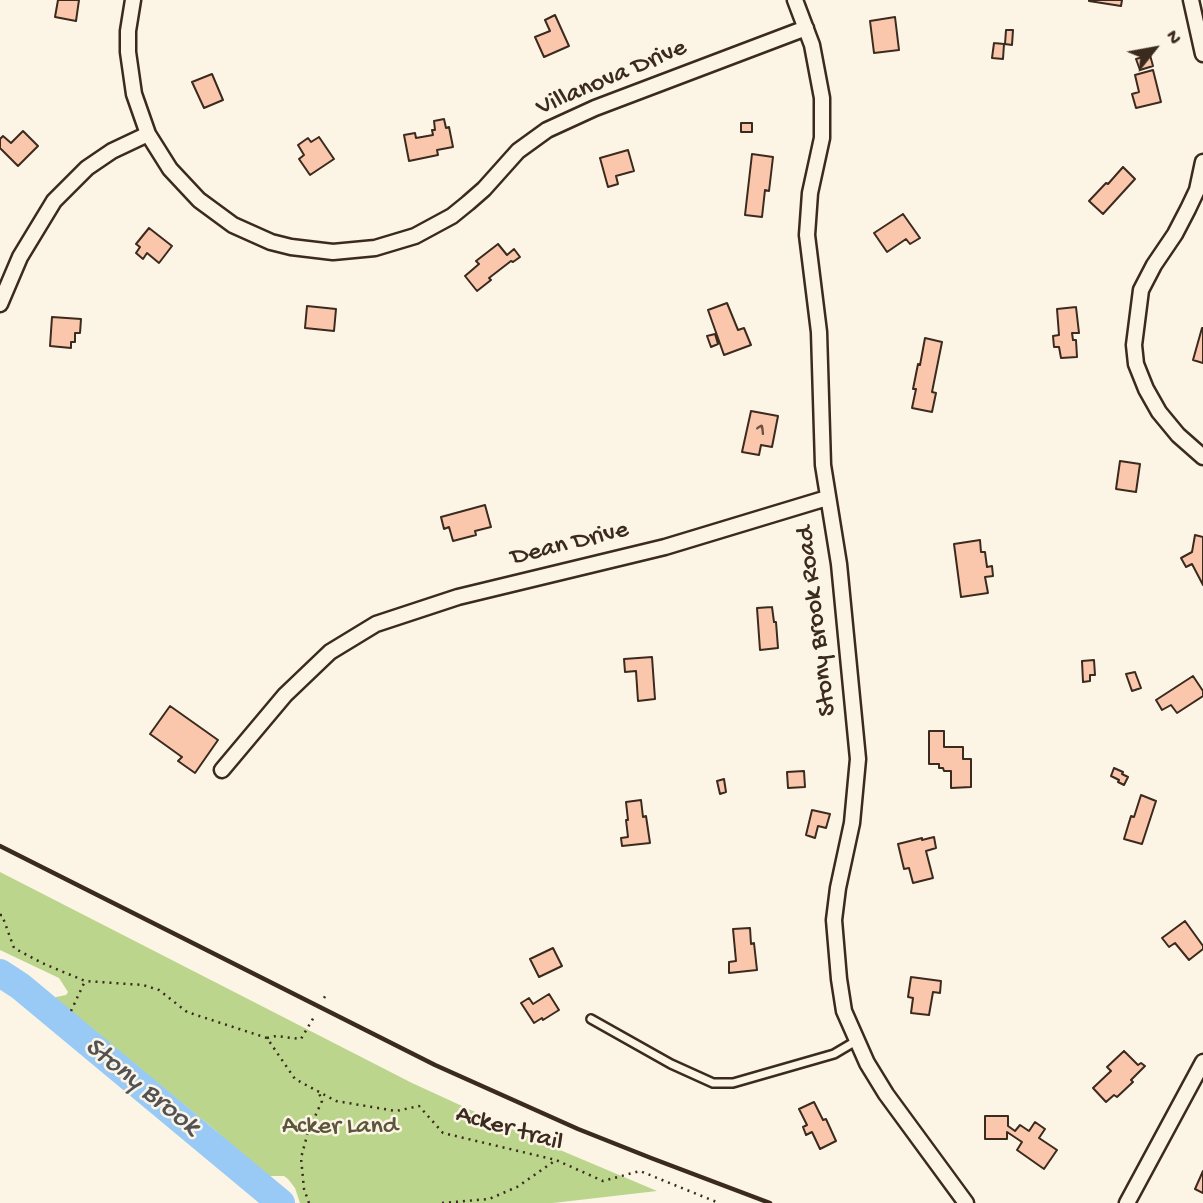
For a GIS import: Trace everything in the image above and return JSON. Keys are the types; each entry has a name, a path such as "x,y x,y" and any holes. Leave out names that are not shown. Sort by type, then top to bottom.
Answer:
{"street":[{"name":"Villanova Drive","path":"133,0 128,31 130,73 140,114 158,152 183,186 233,225 271,242 312,251 333,252 375,248 415,236 452,216 484,189 519,151 547,130 595,108 806,29"},
{"name":"Stony Brook Road","path":"795,0 816,62 822,98 822,138 810,193 807,235 819,332 823,465 839,564 858,759 852,823 834,920 839,979 844,1011 867,1063 886,1094 967,1203"},
{"path":"1191,0 1203,54"},
{"path":"0,304 20,257 54,201 87,168 112,151 148,134"},
{"path":"1203,162 1197,190 1188,209 1141,290 1134,345 1136,364 1159,412 1178,435 1203,457"},
{"name":"Dean Drive","path":"222,770 285,695 330,652 376,624 458,597 665,547 827,498"},
{"path":"1127,1203 1203,1062"}],"lane":[{"path":"591,1018 671,1064 713,1083 733,1083 834,1054 857,1041"}],"path":[{"path":"0,915 14,948 85,981 143,985 159,990 187,1012 267,1038 276,1036 301,1039 314,1017"},
{"path":"71,1011 85,981"},
{"path":"324,998 327,993"},
{"name":"Acker trail","path":"267,1038 295,1079 336,1101 396,1111 419,1107 443,1133 556,1160 603,1181 640,1171 719,1203"},
{"path":"309,1203 304,1189 301,1158 308,1132 322,1101 319,1093"},
{"path":"442,1203 489,1199 517,1187 556,1160"}],"green space":[{"name":"Acker Land","path":"0,872 412,1083 657,1191 553,1203 300,1203 295,1188 288,1179 262,1173 214,1129 143,1071 65,1016 55,1002 56,997 68,992 59,978 0,950"}],"building":[{"path":"58,0 79,0 76,21 55,17"},
{"path":"1089,0 1122,0 1121,6"},
{"path":"555,15 569,46 544,57 535,37 550,31 545,20"},
{"path":"895,17 899,50 874,53 870,21"},
{"path":"1006,30 1013,30 1012,45 1005,44"},
{"path":"994,43 1004,44 1003,59 992,58"},
{"path":"1150,55 1153,66 1140,70 1136,59"},
{"path":"1153,70 1161,102 1136,108 1132,94 1139,92 1135,75"},
{"path":"212,74 223,100 204,108 192,82"},
{"path":"444,119 446,128 449,127 453,147 437,150 438,155 409,161 404,135 415,133 416,138 433,135 434,121"},
{"path":"741,123 752,123 752,132 741,132"},
{"path":"23,131 38,146 18,166 0,148 0,139 3,136 11,143"},
{"path":"319,137 334,159 310,175 299,159 304,155 298,145 308,138 311,142"},
{"path":"628,150 634,171 616,176 618,184 608,187 600,158"},
{"path":"752,154 773,157 769,191 765,190 762,217 745,215"},
{"path":"1123,167 1135,179 1103,214 1089,201"},
{"path":"903,214 920,238 910,244 906,239 887,252 874,233"},
{"path":"149,228 172,246 159,263 147,253 143,259 136,253 140,247 136,244"},
{"path":"498,244 507,255 514,249 520,257 489,278 491,280 477,291 465,276 479,264 476,261"},
{"path":"727,303 738,330 744,328 751,345 724,355 708,310"},
{"path":"307,306 336,309 334,331 305,328"},
{"path":"1076,307 1079,333 1072,333 1073,340 1076,340 1077,357 1061,358 1059,347 1054,347 1053,336 1059,335 1057,309"},
{"path":"52,317 81,319 80,333 75,333 75,342 71,342 71,348 50,346"},
{"path":"1203,328 1203,363 1193,360"},
{"path":"715,334 718,344 711,347 707,336"},
{"path":"925,338 942,342 932,392 936,393 932,412 912,408 916,389 913,389"},
{"path":"751,411 778,416 772,447 761,445 759,455 742,452"},
{"path":"1120,461 1140,464 1136,492 1116,489"},
{"path":"485,505 491,527 475,531 476,535 453,541 449,527 444,529 441,517"},
{"path":"1195,535 1203,537 1203,585 1192,564 1186,567 1181,558 1192,552"},
{"path":"980,540 987,567 992,566 993,576 985,577 988,593 961,597 954,544"},
{"path":"772,607 778,648 760,650 757,608"},
{"path":"652,657 655,699 638,701 636,671 625,672 624,659"},
{"path":"1094,660 1095,675 1090,675 1090,681 1083,682 1082,661"},
{"path":"1135,672 1141,688 1132,691 1126,674"},
{"path":"1193,676 1203,691 1203,696 1177,713 1171,705 1162,710 1156,700"},
{"path":"170,706 218,740 195,773 178,761 182,757 150,734"},
{"path":"929,731 944,731 944,747 963,747 963,759 971,759 971,787 951,788 951,771 944,771 939,768 939,764 929,764"},
{"path":"1114,768 1128,777 1124,785 1111,776"},
{"path":"804,771 805,787 788,788 787,772"},
{"path":"724,779 726,792 720,794 717,781"},
{"path":"1141,795 1156,801 1142,844 1124,839"},
{"path":"641,800 650,843 622,846 621,838 628,837 626,802"},
{"path":"812,810 830,814 826,828 818,826 815,838 806,835"},
{"path":"934,837 936,848 926,851 933,878 913,883 909,868 904,869 898,844"},
{"path":"1185,921 1203,946 1203,949 1189,960 1175,943 1169,947 1162,938"},
{"path":"750,928 757,970 729,973 729,962 736,961 733,929"},
{"path":"553,948 562,966 539,977 530,959"},
{"path":"911,977 941,981 940,993 933,992 929,1015 911,1013 913,998 908,997"},
{"path":"549,994 559,1010 534,1023 521,1003 529,998 533,1004"},
{"path":"1124,1051 1138,1065 1141,1063 1145,1066 1117,1097 1114,1095 1106,1102 1093,1088 1111,1071 1107,1067"},
{"path":"814,1102 836,1141 820,1149 812,1132 806,1135 803,1127 807,1125 799,1109"},
{"path":"985,1116 1008,1116 1008,1126 1015,1131 1020,1125 1029,1131 1035,1122 1045,1129 1039,1138 1057,1150 1044,1169 1017,1150 1022,1142 1007,1132 1007,1139 985,1139"},
{"path":"1203,1171 1203,1193 1195,1189"}],"waterway":[{"name":"Stony Brook","path":"0,973 20,986 281,1203"}],"railway":[{"path":"0,846 435,1065 578,1129 770,1203"}]}
